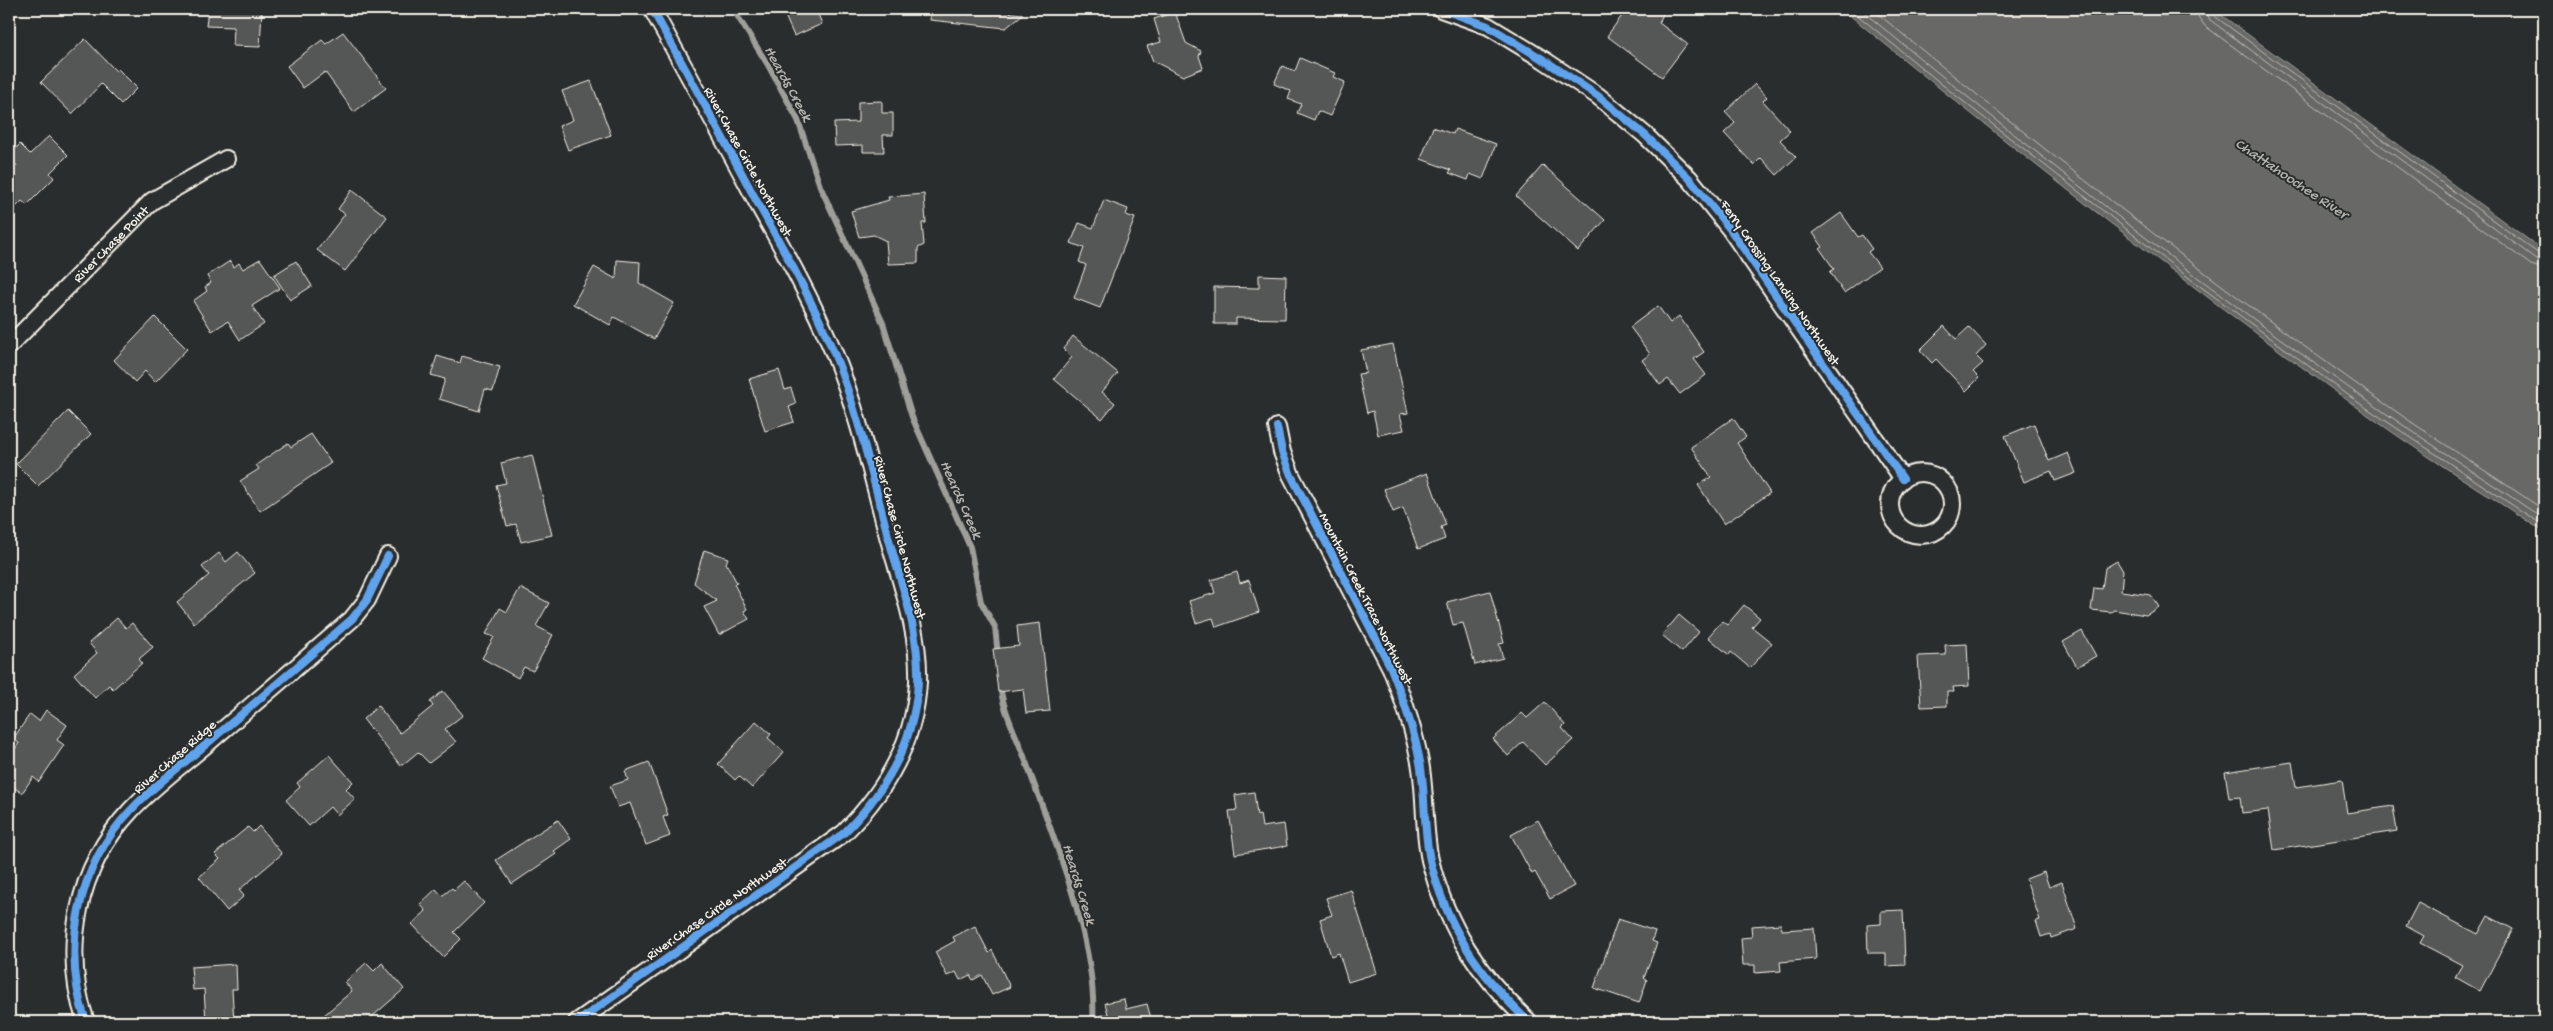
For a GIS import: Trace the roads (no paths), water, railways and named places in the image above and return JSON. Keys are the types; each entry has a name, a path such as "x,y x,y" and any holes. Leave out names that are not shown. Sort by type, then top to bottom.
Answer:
{"street":[{"name":"River Chase Circle Northwest","path":"577,1022 844,832 864,812 884,787 900,758 910,728 918,682 914,632 849,392 837,360 808,293 652,9"},
{"name":"Ferry Crossing Landing Northwest","path":"1440,9 1488,26 1544,60 1598,96 1646,135 1690,180 1730,229 1903,479"},
{"name":"River Chase Point","path":"9,346 152,201 226,159"},
{"name":"Mountain Creek Trace Northwest","path":"1277,428 1282,452 1291,475 1391,668 1404,700 1420,763 1425,828 1430,859 1440,894 1455,928 1476,964 1499,994 1529,1022"},
{"name":"River Chase Ridge","path":"86,1022 75,978 74,949 82,893 101,850 131,810 352,619 367,600 388,556"}],"water":[{"name":"Chattahoochee River","path":"1842,9 2213,9 2544,251 2544,532 2377,422 2224,309 2031,161"}],"waterway":[{"name":"Heards Creek","path":"733,9 768,65 798,120 820,186 883,323 912,417 970,547 981,602 995,627 998,656"},
{"name":"Heards Creek","path":"1000,683 1006,711 1060,855 1081,924 1093,991 1093,1022"}]}
